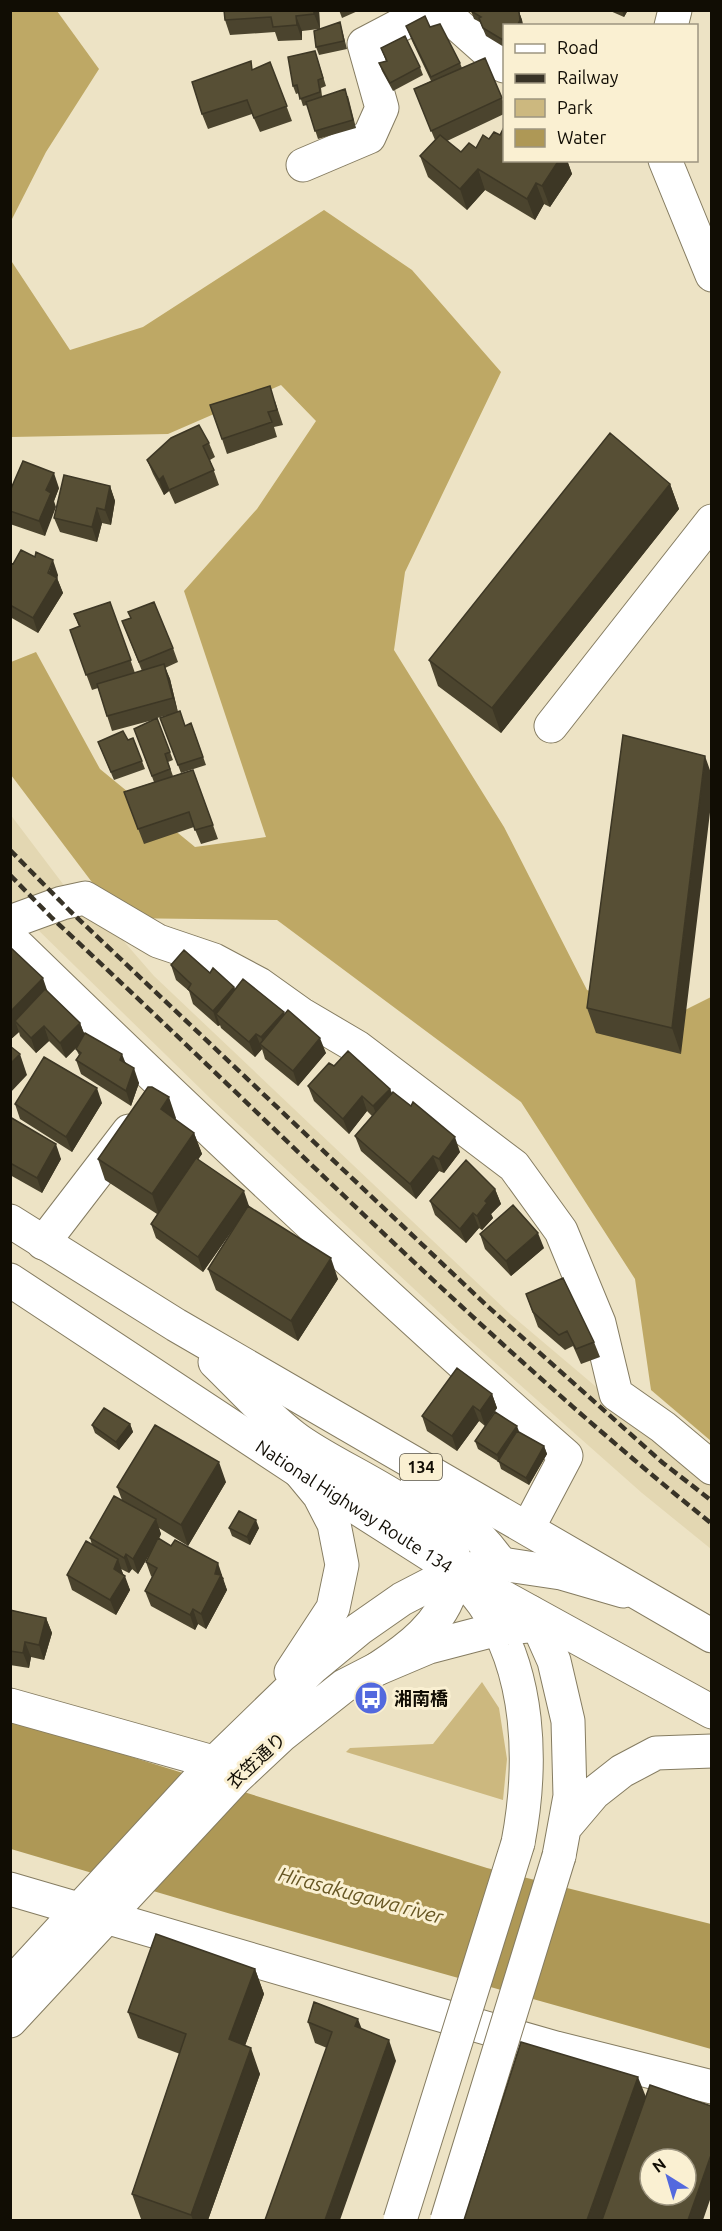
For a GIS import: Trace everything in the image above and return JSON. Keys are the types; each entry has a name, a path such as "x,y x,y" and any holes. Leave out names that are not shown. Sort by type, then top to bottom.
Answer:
{"main road":[{"path":"303,165 369,137 382,108 364,44 429,10"},
{"path":"441,10 503,65"},
{"path":"666,162 711,275"},
{"path":"551,726 711,521"},
{"path":"10,922 62,903 85,898 158,941 214,960 259,984 301,1014 357,1047 514,1166 561,1231 599,1323 616,1394 663,1427 711,1468"},
{"path":"10,938 163,1087 467,1369 566,1456 528,1528"},
{"path":"43,1243 163,1087"},
{"name":"134","path":"10,1221 176,1325 711,1636"},
{"name":"National Highway Route 134","path":"10,1280 299,1471 456,1571 534,1619 576,1635 711,1713"},
{"path":"176,1325 304,1420 452,1511 483,1539 501,1564 534,1619 554,1661 568,1721 570,1796 563,1841 447,2220"},
{"path":"176,1325 294,1438 414,1510 435,1526 451,1548 456,1571 448,1602 427,1630 403,1652 377,1669"},
{"name":"衣笠通り","path":"225,1767 298,1663 333,1608 342,1565 334,1524 319,1495 299,1471"},
{"name":"衣笠通り","path":"10,2021 99,1907 313,1667 359,1629 402,1599 456,1571 501,1564 561,1574 614,1587 666,1609"},
{"path":"400,2220 518,1843 525,1807 525,1720 516,1673 498,1629 483,1604 456,1571"},
{"name":"衣笠通り","path":"225,1767 282,1735 344,1686 377,1669 429,1647 534,1619"},
{"path":"10,1705 225,1767"},
{"path":"563,1841 594,1793 622,1771 656,1753 711,1751"},
{"path":"10,1889 99,1907 487,2028 711,2087"},
{"name":"衣笠通り","path":"10,1985 99,1907"}],"shaded area":[{"path":"11,10 57,11 99,69 46,152 11,221"},
{"path":"324,210 412,270 501,372 405,572 394,650 504,827 587,990 671,1017 711,997 711,1441 651,1390 635,1279 521,1102 277,920 119,918 11,775 11,662 36,652 100,769 195,847 266,837 184,591 257,509 316,421 281,385 168,434 11,437 10,259 70,350 143,327"},
{"path":"10,814 69,892 11,910"},
{"path":"89,910 120,937 154,976 510,1314 711,1484 711,1549 642,1493 458,1330 211,1099 31,923"}],"green space":[{"path":"482,1682 499,1708 507,1759 503,1800 346,1752 350,1748 433,1744"}],"water":[{"name":"Hirasakugawa river","path":"10,1719 487,1868 711,1924 711,2049 231,1914 11,1849"}],"building":[{"path":"224,10 314,10 314,14 296,16 297,25 273,27 271,17 225,20"},
{"path":"517,10 520,20 518,24 503,24 503,40 483,28 479,18 481,17 471,11"},
{"path":"425,16 430,27 440,24 460,63 431,77 406,26"},
{"path":"340,22 344,41 316,47 314,31"},
{"path":"405,36 420,67 390,83 379,63 387,61 381,48"},
{"path":"315,51 323,78 318,80 320,92 300,99 297,85 293,86 288,57"},
{"path":"485,58 502,98 431,131 414,89"},
{"path":"251,61 252,70 270,62 287,106 254,118 247,100 202,114 192,82"},
{"path":"345,89 353,120 315,131 306,102"},
{"path":"503,129 503,162 558,162 542,186 536,183 527,199 478,169 460,189 420,156 440,135 461,152 469,143 476,148 483,135 489,139 494,132 500,135"},
{"path":"270,386 277,410 268,412 272,422 222,439 210,405"},
{"path":"199,425 209,443 203,446 214,470 169,490 163,476 159,480 147,460 171,438"},
{"path":"610,433 670,484 492,708 429,660"},
{"path":"23,461 54,473 46,490 51,493 39,521 10,511 10,491"},
{"path":"64,475 110,486 105,510 97,508 92,527 54,518"},
{"path":"21,550 35,557 36,552 53,560 48,573 57,578 33,618 10,605 10,563 13,564"},
{"path":"110,602 131,660 86,675 70,630 80,626 74,614"},
{"path":"154,602 173,648 139,662 122,621 131,618 128,612"},
{"path":"164,664 173,698 107,716 97,684"},
{"path":"180,711 185,726 191,723 203,757 178,765 160,718"},
{"path":"157,718 170,752 165,754 170,769 152,776 134,729"},
{"path":"123,731 128,740 133,738 142,761 111,772 98,742"},
{"path":"623,735 705,756 672,1028 587,1008"},
{"path":"193,770 213,825 195,830 189,812 138,829 124,792"},
{"path":"10,947 43,978 10,1012"},
{"path":"184,950 210,973 213,968 234,987 213,1011 188,989 191,984 171,965"},
{"path":"243,979 284,1012 261,1037 256,1034 249,1042 216,1014"},
{"path":"45,989 80,1023 60,1043 44,1026 31,1038 15,1021"},
{"path":"288,1010 320,1038 293,1071 260,1044"},
{"path":"85,1033 122,1054 120,1060 134,1068 126,1091 76,1060 81,1053 76,1049"},
{"path":"10,1046 20,1054 10,1064"},
{"path":"348,1051 390,1089 373,1106 362,1096 343,1119 308,1086 329,1063 334,1066"},
{"path":"44,1057 97,1088 66,1137 15,1104"},
{"path":"148,1087 169,1097 161,1109 194,1133 152,1194 98,1159"},
{"path":"393,1092 411,1106 413,1102 455,1137 439,1159 433,1156 410,1184 355,1136"},
{"path":"10,1117 56,1144 37,1178 10,1163"},
{"path":"196,1158 244,1191 198,1257 151,1224"},
{"path":"466,1160 495,1189 477,1216 473,1213 460,1229 430,1201"},
{"path":"513,1205 538,1233 506,1261 480,1234"},
{"path":"248,1206 331,1258 291,1321 208,1269"},
{"path":"563,1278 594,1342 576,1349 567,1331 559,1335 533,1312 526,1294"},
{"path":"457,1368 492,1394 480,1411 473,1406 452,1436 422,1416"},
{"path":"104,1408 130,1424 116,1442 92,1425"},
{"path":"495,1412 517,1426 497,1455 475,1441"},
{"path":"155,1425 219,1462 181,1525 117,1487"},
{"path":"517,1431 544,1446 526,1478 498,1461"},
{"path":"114,1496 156,1519 133,1559 126,1554 124,1558 90,1538"},
{"path":"239,1511 256,1520 247,1537 229,1528"},
{"path":"158,1538 171,1546 175,1540 218,1563 215,1574 221,1575 201,1614 193,1609 190,1615 145,1591 157,1568 146,1562"},
{"path":"86,1541 118,1559 114,1569 125,1576 110,1600 67,1575"},
{"path":"10,1610 46,1618 39,1645 25,1642 23,1653 10,1651"},
{"path":"156,1934 255,1969 229,2039 251,2048 191,2215 132,2194 186,2034 128,2012"},
{"path":"314,2002 358,2019 355,2026 389,2040 325,2220 265,2220 332,2032 308,2022"},
{"path":"521,2042 638,2077 587,2220 464,2220"},
{"path":"650,2085 711,2106 711,2155 698,2192 698,2147 638,2147 638,2207 693,2207 688,2220 602,2220"}],"railway":[{"path":"10,850 70,911 485,1304 663,1463 712,1501"},
{"path":"10,875 52,918 459,1304 626,1453 712,1524"}],"place":[{"name":"湘南橋","path":"371,1698"}]}
